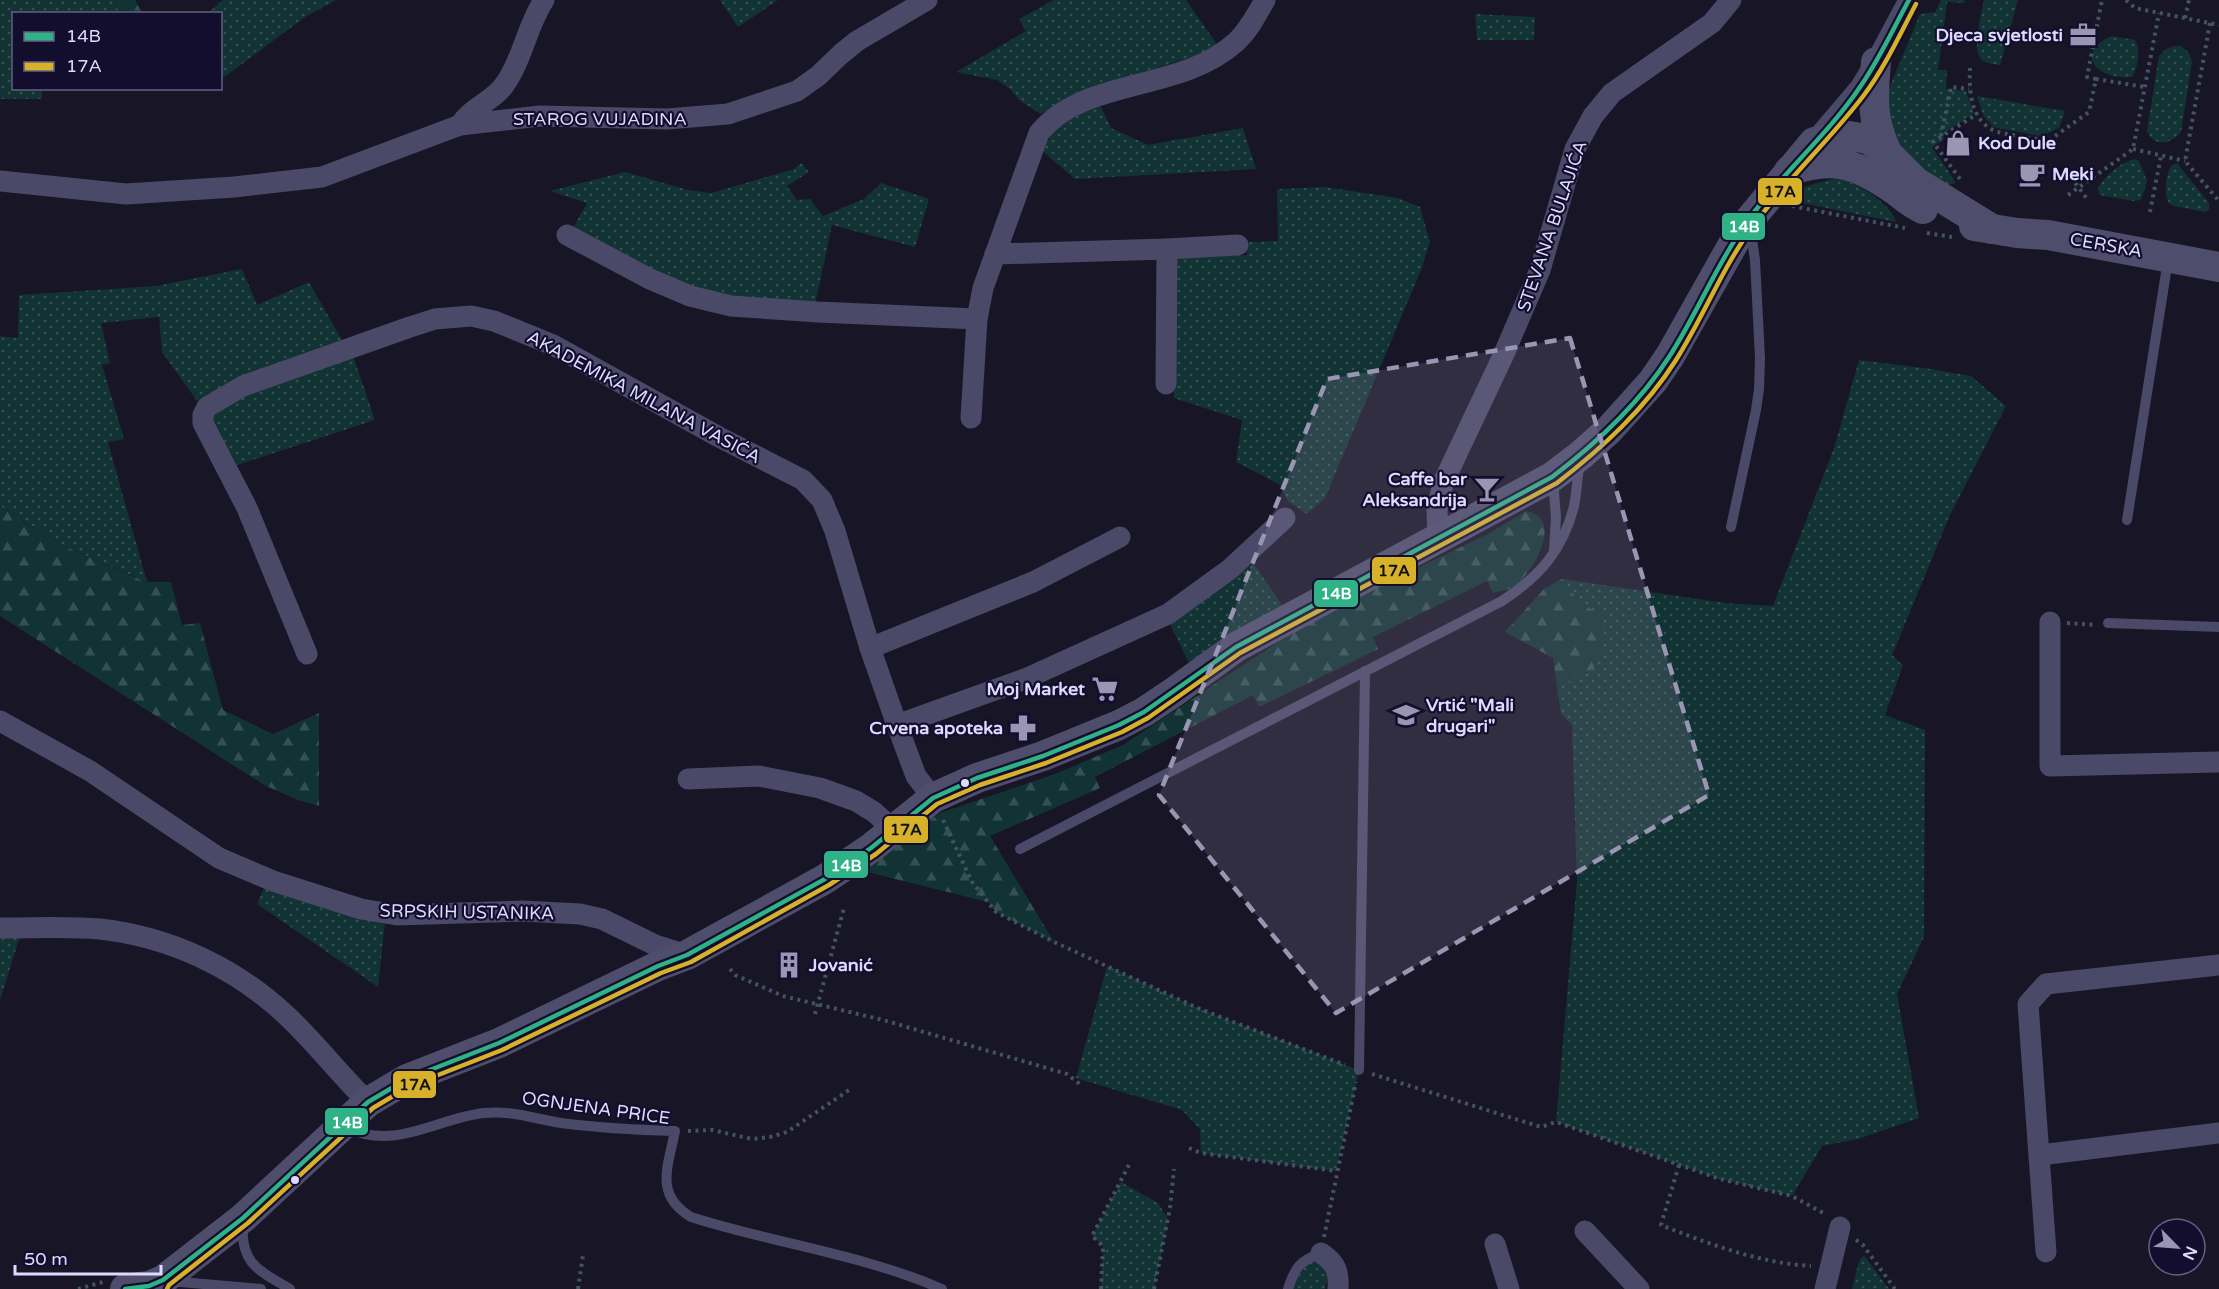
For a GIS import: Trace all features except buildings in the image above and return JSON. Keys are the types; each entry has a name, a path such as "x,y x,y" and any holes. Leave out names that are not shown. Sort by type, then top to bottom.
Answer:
{"street":[{"path":"460,125 469,113 493,97 506,84 529,26 544,0"},
{"name":"STAROG VUJADINA","path":"0,181 126,194 234,187 322,177 460,125 540,116 667,119 728,114 797,91 818,76 857,41 927,0"},
{"path":"971,418 977,319 983,288 1039,133 1049,120 1061,111 1083,102 1187,72 1211,61 1248,29 1265,0"},
{"name":"STEVANA BULAJIĆA","path":"1438,538 1437,510 1443,483 1503,356 1540,270 1575,149 1593,116 1612,93 1712,23 1731,0"},
{"path":"125,1289 161,1285 243,1218 368,1102 406,1079 499,1043 658,966 687,955 825,879 871,848 933,798 977,778 1043,756 1119,725 1174,692 1236,646 1552,477 1581,455 1616,423 1653,381 1670,356 1728,250 1748,220 1848,104 1876,62 1909,0"},
{"path":"1876,62 1874,112 1880,136 1888,154"},
{"name":"CERSKA","path":"1814,142 1843,135 1868,139 1888,154 1916,182 1992,229"},
{"name":"CERSKA","path":"1790,171 1818,163 1844,163 1856,166 1926,211 1961,223 2017,233 2048,235 2219,267"},
{"path":"567,235 650,279 690,296 731,306 977,319"},
{"path":"995,254 1238,245"},
{"path":"1166,384 1167,249"},
{"name":"AKADEMIKA MILANA VASIĆA","path":"308,654 247,508 204,423 204,411 243,386 435,319 471,316 494,321 553,345 719,437 803,480 822,500 835,531 870,648 897,725 916,776 933,798"},
{"path":"897,725 1024,679 1168,614 1230,569 1285,518"},
{"path":"870,648 1033,582 1120,537"},
{"path":"2050,622 2050,766 2219,762"},
{"name":"SRPSKIH USTANIKA","path":"0,721 90,771 219,858 273,881 361,909 397,915 522,911 580,914 602,919 655,945 687,955"},
{"path":"688,779 759,776 810,785 856,801 874,812 894,830"},
{"path":"0,928 101,929 160,942 210,961 262,995 288,1017 368,1102"},
{"path":"2046,1252 2028,1004 2046,984 2219,965"},
{"path":"2040,1155 2219,1133"},
{"path":"1825,1289 1840,1227"},
{"path":"1585,1231 1639,1289"},
{"path":"1495,1244 1509,1289"},
{"path":"1321,1253 1332,1260 1336,1266 1339,1275 1338,1289"}],"lane":[{"path":"1731,527 1759,389 1760,358 1755,260 1748,220"},
{"path":"2127,520 2169,257"},
{"path":"1020,849 1502,601 1526,585 1558,547 1574,504 1581,455"},
{"path":"1552,477 1556,517 1554,554"},
{"path":"2108,623 2219,627"},
{"path":"1359,1070 1365,671"},
{"name":"OGNJENA PRICE","path":"344,1125 361,1134 402,1135 459,1118 484,1113 512,1113 591,1127 675,1131 667,1173 668,1195 675,1206 691,1217 852,1260 918,1279 942,1289"},
{"path":"243,1218 242,1240 246,1254 262,1274 290,1289"},
{"path":"1288,1289 1294,1272 1305,1259 1321,1253"},
{"path":"161,1285 261,1289"}],"path":[{"path":"2102,0 2087,77 2145,87"},
{"path":"2126,0 2135,8 2219,25"},
{"path":"2185,18 2189,0"},
{"path":"2068,195 2133,149 2159,13"},
{"path":"2185,161 2210,23"},
{"path":"1971,68 1969,89 1978,118 1993,130 2049,143 2089,112 2096,79"},
{"path":"1941,137 1951,87 1969,89"},
{"path":"1961,181 1933,142 1977,114"},
{"path":"2189,139 2196,140"},
{"path":"2133,149 2185,161 2219,201"},
{"path":"2150,212 2160,156"},
{"path":"2071,177 2087,199"},
{"path":"1790,206 1910,229"},
{"path":"2050,622 2097,625 2108,623"},
{"path":"933,798 972,882 996,912 1054,942 1200,1009 1359,1070 1541,1127 1556,1122 1720,1179 1792,1196 1823,1213 1863,1245 1895,1289"},
{"path":"815,1014 844,908"},
{"path":"730,969 735,975 783,996 883,1020 1048,1068 1067,1074 1081,1086"},
{"path":"1321,1253 1336,1171 1359,1070"},
{"path":"675,1131 712,1130 752,1139 770,1137 787,1132 852,1088"},
{"path":"1189,1148 1201,1153 1336,1171"},
{"path":"1101,1289 1103,1246 1092,1236 1130,1163"},
{"path":"1679,1165 1661,1225 1746,1254 1788,1264 1815,1266"},
{"path":"1154,1289 1170,1208 1174,1169"},
{"path":"578,1289 583,1255"}],"highlighted area":[{"path":"1570,338 1709,795 1336,1013 1159,795 1327,379"}],"green space":[{"path":"0,0 112,0 119,12 12,12 12,90 42,90 42,99 0,99"},
{"path":"112,0 135,0 141,12 119,12"},
{"path":"223,0 336,0 305,17 222,77 222,12 209,12"},
{"path":"720,0 778,0 738,27"},
{"path":"1054,0 1186,0 1218,46 1195,56 1068,97 1041,114 1020,101 1010,89 997,80 956,72 1026,31 1019,19"},
{"path":"1941,0 1965,0 1964,3 1947,2 1938,70 1947,70 1946,89 1966,91 1974,113 1944,133 1943,140 1932,147 1956,183 1944,186 1908,159 1893,130 1883,103 1920,14 1935,12"},
{"path":"1984,0 2018,0 2000,65 1982,60 1977,49"},
{"path":"1475,14 1535,17 1534,40 1477,40"},
{"path":"2112,36 2135,40 2138,58 2132,77 2109,75 2094,64 2093,50"},
{"path":"2181,46 2189,53 2192,62 2181,132 2168,141 2158,142 2147,131 2159,56 2166,49"},
{"path":"1977,96 2065,111 2059,128 2041,136 1993,127 1983,115"},
{"path":"1099,103 1111,128 1148,145 1243,128 1256,169 1075,179 1041,150 1055,129"},
{"path":"2135,159 2139,161 2147,181 2141,200 2133,201 2099,195 2098,187 2110,174 2124,163"},
{"path":"801,163 809,172 787,186 797,200 810,199 823,216 864,199 881,183 929,199 915,247 832,225 815,305 738,299 699,289 653,273 573,228 587,203 550,191 625,172 688,190 711,193 794,169"},
{"path":"2177,163 2209,203 2209,210 2204,212 2170,205 2166,196 2166,180 2172,165"},
{"path":"1836,178 1853,183 1871,194 1887,208 1896,222 1787,200 1804,187"},
{"path":"1325,187 1398,198 1420,207 1430,242 1421,270 1325,498 1307,514 1288,501 1279,484 1236,462 1242,420 1174,398 1175,258 1247,255 1247,242 1278,241 1277,189"},
{"path":"242,269 257,305 309,282 344,344 217,391 197,401 162,352 159,317 101,323 110,363 102,365 124,439 108,442 147,582 66,547 0,506 0,336 18,338 19,295 156,286"},
{"path":"352,353 375,420 237,465 213,420 216,412 235,396"},
{"path":"1859,360 1971,376 2006,406 1950,515 1892,655 1903,665 1885,715 1925,730 1924,937 1897,994 1919,1118 1858,1139 1822,1146 1792,1196 1720,1179 1556,1122 1577,881 1572,725 1561,713 1557,687 1593,669 1603,616 1578,601 1562,579 1726,603 1773,606 1834,448"},
{"path":"0,506 66,547 146,582 171,582 182,625 200,623 223,710 273,734 319,713 319,806 298,800 264,785 0,616"},
{"path":"1526,511 1538,516 1544,525 1544,536 1535,562 1519,582 1511,588 1493,593 1487,581 1373,637 1378,649 1259,707 1253,695 1095,777 1100,788 990,836 1054,942 996,912 988,902 859,870 940,813 1055,774 1123,745 1314,618 1488,534"},
{"path":"1253,563 1283,606 1190,665 1169,622"},
{"path":"1562,579 1578,601 1603,616 1605,641 1593,669 1557,687 1553,658 1505,632 1545,588"},
{"path":"265,886 385,922 378,987 257,904"},
{"path":"0,933 21,933 0,1000"},
{"path":"1107,966 1200,1009 1359,1070 1336,1171 1201,1153 1200,1129 1182,1110 1076,1078"},
{"path":"1121,1182 1158,1203 1168,1219 1154,1289 1101,1289 1103,1246 1092,1236"},
{"path":"1864,1255 1889,1289 1852,1289 1859,1261"},
{"path":"1320,1257 1331,1264 1325,1289 1291,1289 1295,1272"}],"transit line":[{"name":"14B","path":"125,1289 149,1286 163,1280 243,1218 368,1102 407,1079 499,1043 658,966 687,955 825,879 871,848 933,798 977,778 1043,756 1119,725 1144,712 1236,647 1552,477 1616,422 1657,375 1679,341 1735,239 1759,205 1847,105 1873,66 1909,0"},
{"name":"17A","path":"167,1289 169,1285 248,1223 373,1108 410,1086 502,1050 661,973 691,962 829,885 876,854 937,804 980,785 1046,763 1122,732 1148,718 1240,653 1557,483 1622,427 1664,378 1742,242 1780,192 1864,95 1885,62 1916,4"}],"place":[{"name":"Djeca svjetlosti","path":"2083,35"},
{"name":"Kod Dule","path":"1958,143"},
{"name":"Meki","path":"2032,174"},
{"name":"Caffe bar Aleksandrija","path":"1487,489"},
{"name":"Moj Market","path":"1105,689"},
{"name":"Vrtić \"Mali drugari\"","path":"1406,715"},
{"name":"Crvena apoteka","path":"1023,728"},
{"name":"Jovanić","path":"789,965"}]}
